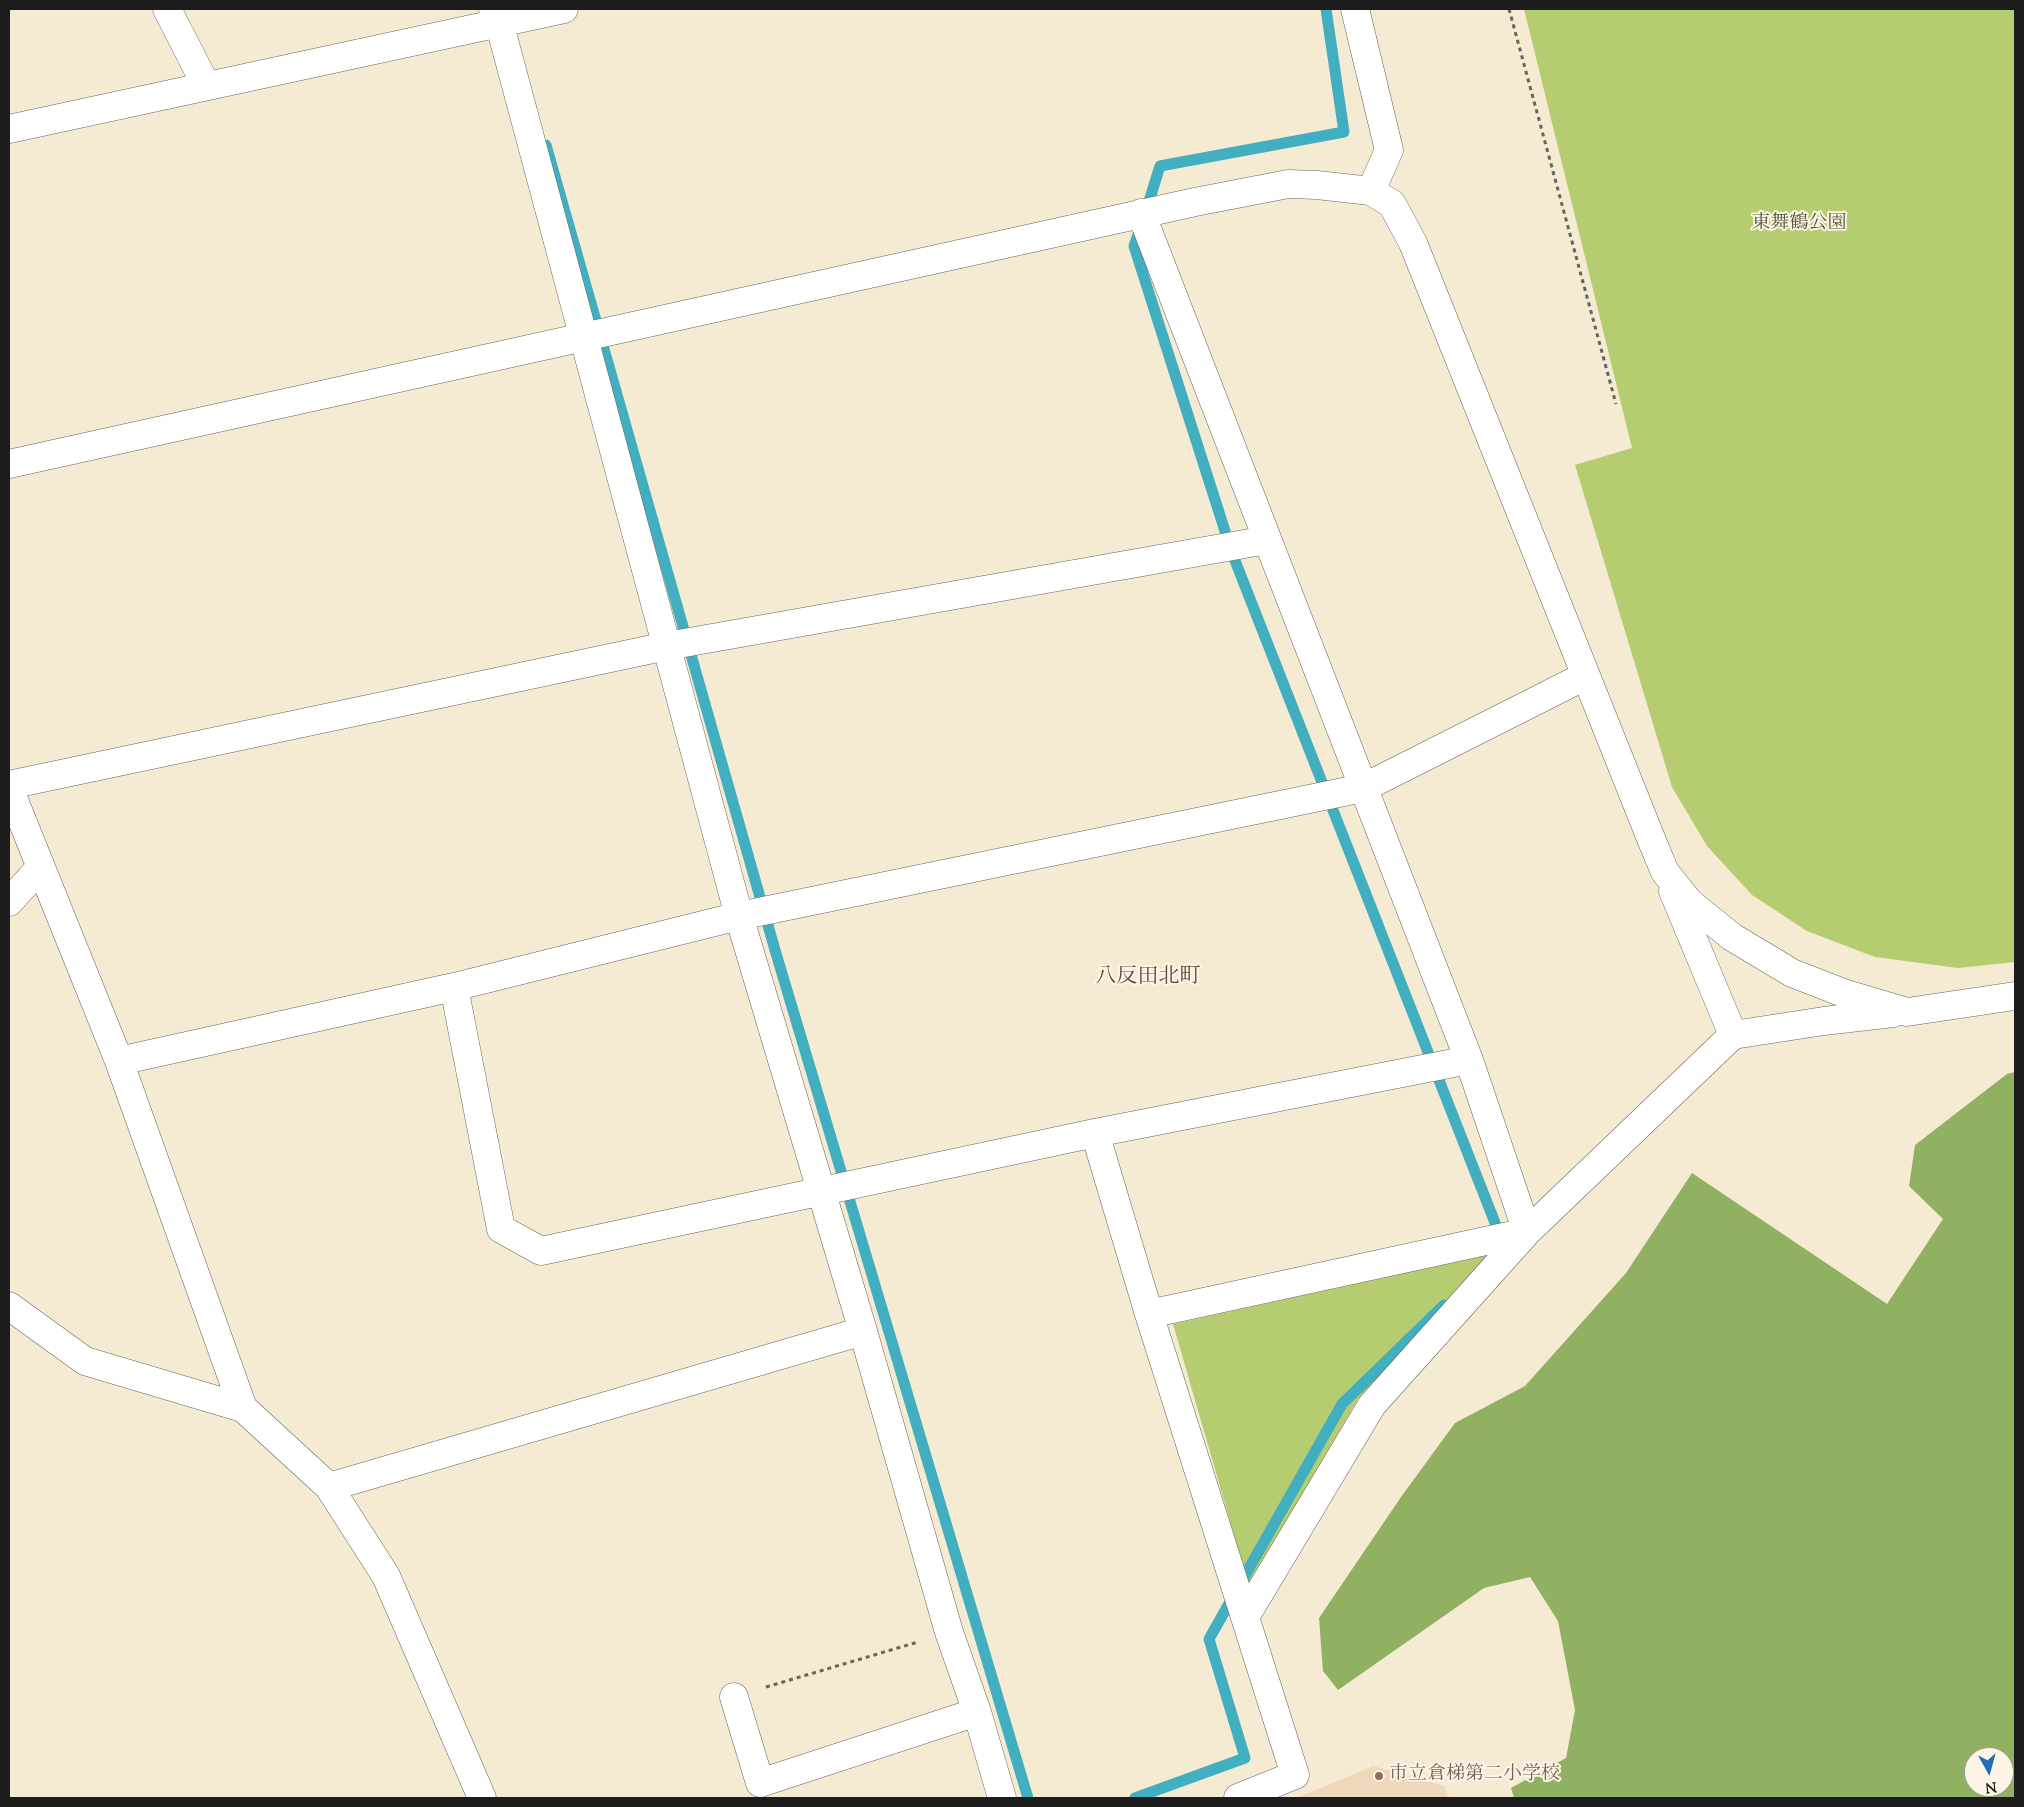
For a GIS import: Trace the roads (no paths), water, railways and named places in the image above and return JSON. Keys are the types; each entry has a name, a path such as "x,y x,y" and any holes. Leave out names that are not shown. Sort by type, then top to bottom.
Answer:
{"street":[{"path":"167,9 206,85"},
{"path":"9,129 206,85 496,15 564,9"},
{"path":"1355,9 1389,150 1371,191"},
{"path":"496,15 739,916 863,1331 950,1632 977,1712 1002,1798"},
{"path":"9,464 1142,213 1288,184 1371,191 1392,204 1412,243 1585,676 1733,1035"},
{"path":"1142,213 1469,1060 1527,1232"},
{"path":"243,1408 119,1061 40,868 9,786 667,646 1267,540"},
{"path":"119,1061 454,987 739,916 1363,788 1585,676"},
{"path":"9,902 40,868"},
{"path":"1666,872 1690,903 1732,937 1792,974 1846,994 1906,1012"},
{"path":"454,987 501,1229 541,1252 1095,1133 1469,1060"},
{"path":"1245,1618 1372,1405 1527,1232 1733,1035 2015,996"},
{"path":"1095,1133 1149,1314 1295,1775 1238,1798"},
{"path":"1149,1314 1527,1232"},
{"path":"9,1306 85,1361 243,1408 329,1487 386,1576 482,1798"},
{"path":"329,1487 863,1331"},
{"path":"734,1697 760,1783 977,1712"}],"waterway":[{"path":"1146,211 1160,166 1344,132 1326,9"},
{"path":"546,145 775,950 1028,1798"},
{"path":"1141,226 1134,246 1232,553 1501,1238"},
{"path":"1135,1798 1245,1758 1209,1639 1342,1404 1444,1305"}],"place":[{"name":"市立倉梯第二小学校","path":"1379,1776"}],"district":[{"name":"八反田北町","path":"1148,978"}],"park label":[{"name":"東舞鶴公園","path":"1799,225"}]}
